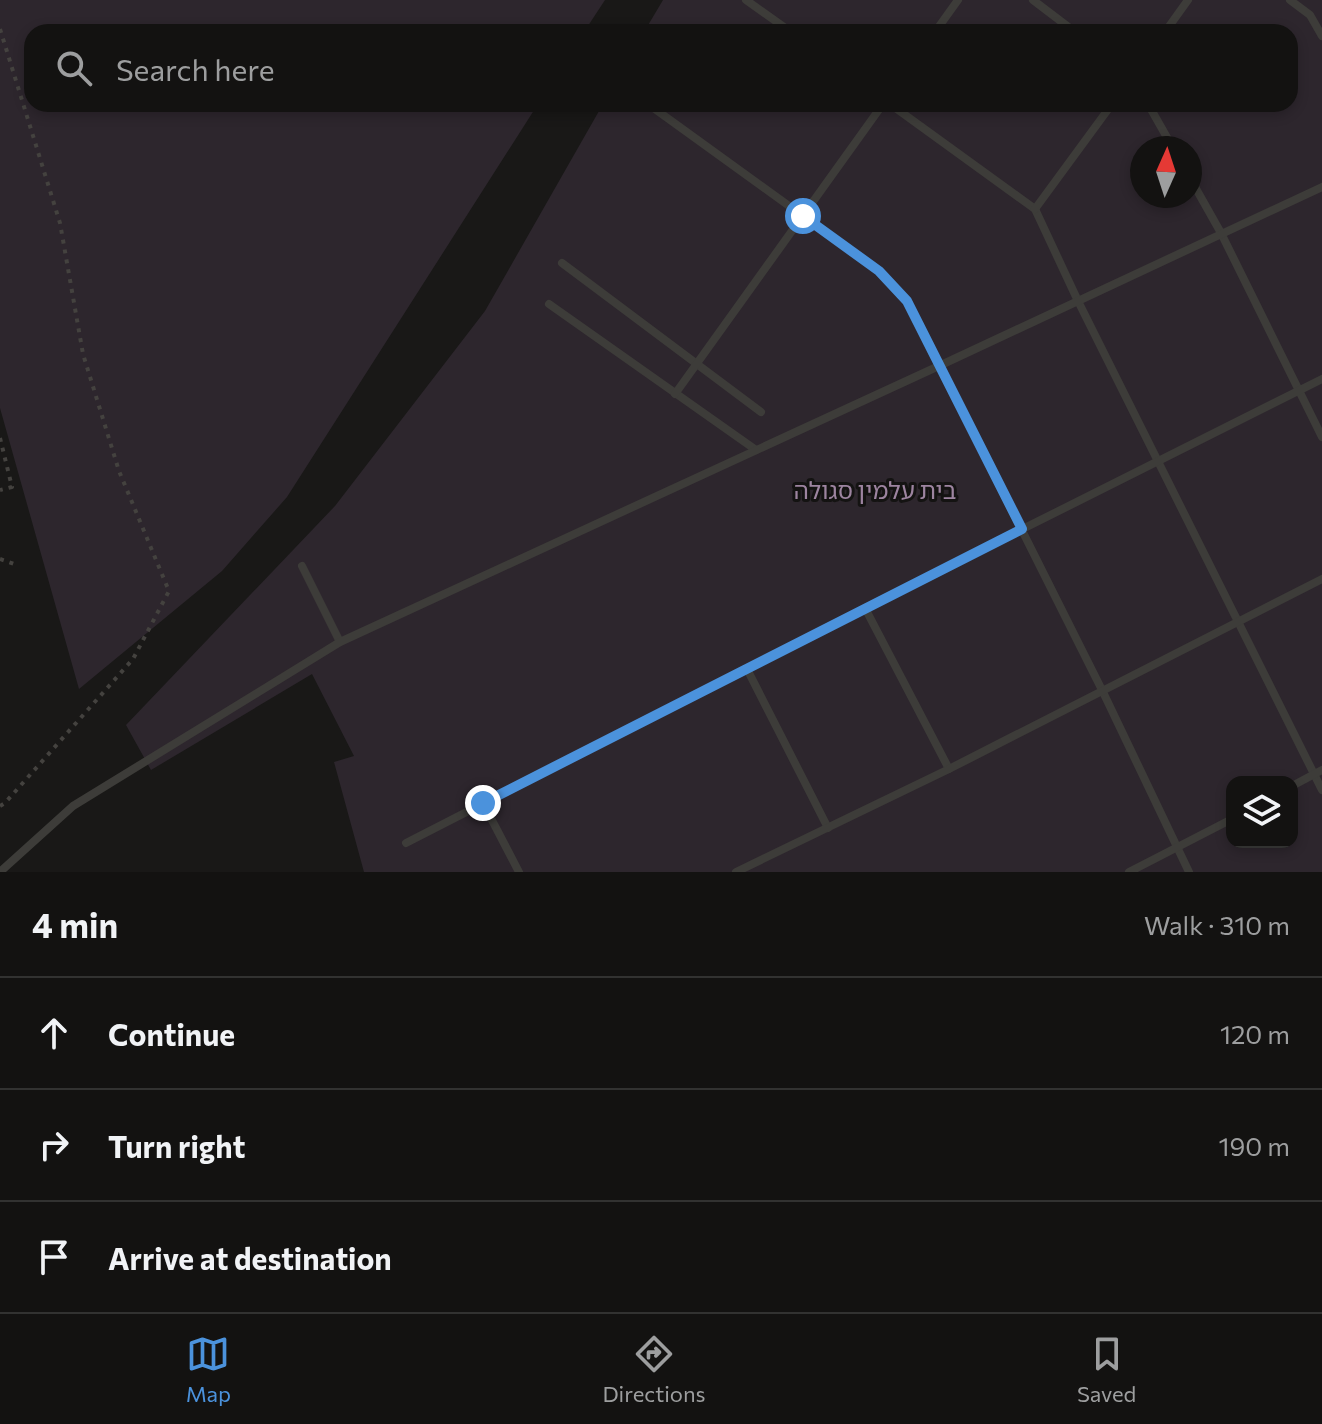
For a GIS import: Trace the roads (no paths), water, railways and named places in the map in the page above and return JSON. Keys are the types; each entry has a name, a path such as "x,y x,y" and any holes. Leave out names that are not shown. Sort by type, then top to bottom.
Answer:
{"lane":[{"path":"746,0 780,24"},
{"path":"941,24 958,0"},
{"path":"1033,0 1064,24"},
{"path":"1171,24 1188,0"},
{"path":"1290,0 1318,20 1322,36"},
{"path":"659,112 879,271 907,301 1103,692 1189,872"},
{"path":"675,394 877,112"},
{"path":"901,112 1035,209 1237,621 1318,772 1322,790"},
{"path":"1035,209 1106,112"},
{"path":"1153,112 1166,136"},
{"path":"0,872 73,806 340,642 1322,187"},
{"path":"1202,199 1322,437"},
{"path":"562,263 761,412"},
{"path":"549,304 756,450"},
{"path":"406,843 1322,379"},
{"path":"302,566 340,642"},
{"path":"736,872 1103,692 1322,579"},
{"path":"865,608 949,769"},
{"path":"747,669 828,828"},
{"path":"1298,783 1318,772"},
{"path":"483,803 519,872"},
{"path":"1129,872 1226,822"}],"park label":[{"name":"בית עלמין סגולה","path":"875,489"}]}
